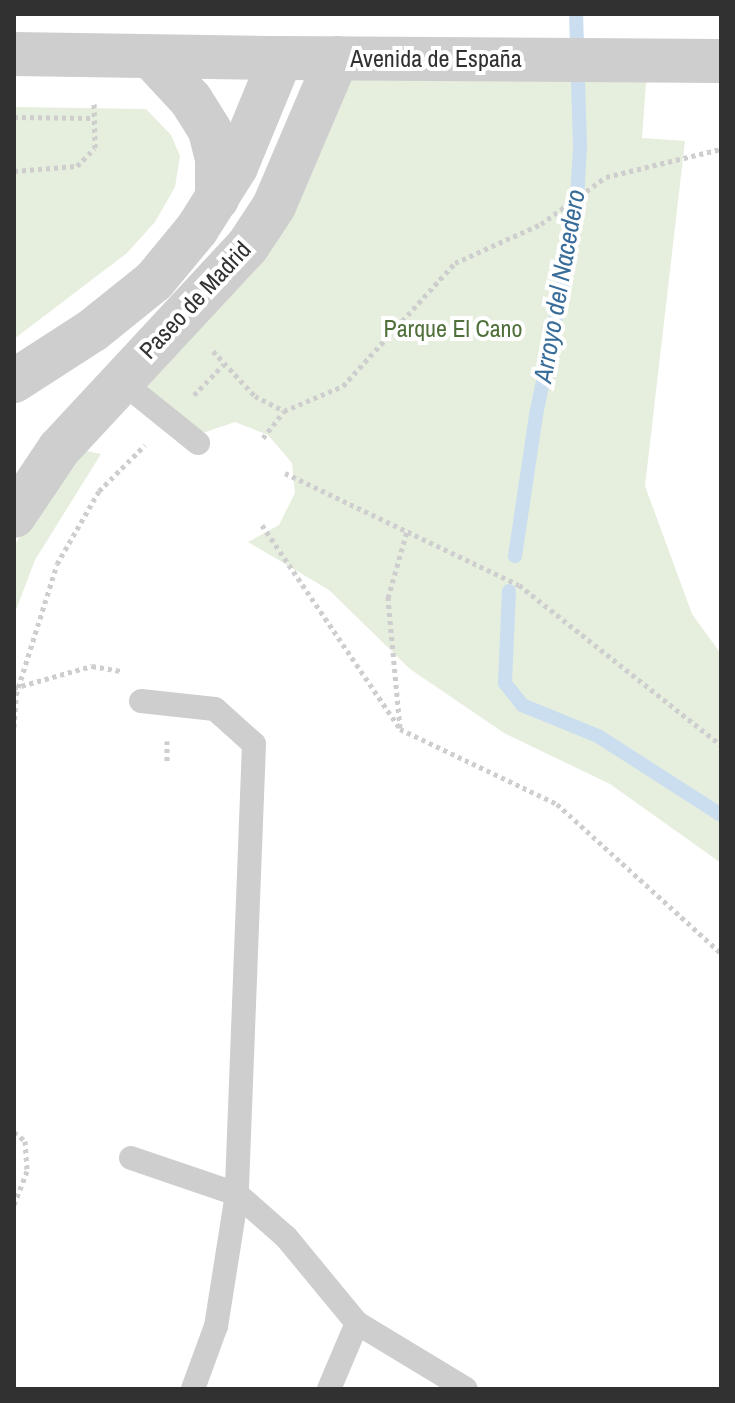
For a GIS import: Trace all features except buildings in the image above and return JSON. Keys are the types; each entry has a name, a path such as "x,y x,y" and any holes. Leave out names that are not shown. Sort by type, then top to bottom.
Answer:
{"street":[{"name":"Avenida de España","path":"14,54 152,58 721,61"},
{"path":"152,58 191,100 210,131 217,159 217,199"},
{"name":"Paseo de Madrid","path":"16,379 93,330 154,281 217,199 236,167 281,58"},
{"name":"Paseo de Madrid","path":"14,516 59,449 254,237 294,162 337,58"}],"lane":[{"path":"121,381 198,443"},
{"path":"141,701 215,709 254,744 237,1194 216,1326 193,1389"},
{"path":"131,1158 237,1194 286,1237 357,1323 453,1385"},
{"path":"329,1389 357,1323"}],"path":[{"path":"14,171 77,166 95,148 94,99"},
{"path":"14,117 93,118"},
{"path":"263,438 284,411 343,386 455,263 541,224 606,177 721,149"},
{"path":"14,727 16,695 57,564 99,491 224,364"},
{"path":"285,473 519,585 721,745"},
{"path":"262,525 400,729 557,804 721,953"},
{"path":"400,729 388,598 407,531"},
{"path":"14,1132 25,1141 27,1171 14,1205"}],"green space":[{"name":"Parque El Cano","path":"344,68 647,70 642,138 685,141 645,486 692,614 721,654 721,863 610,784 504,733 410,669 329,590 248,542 279,525 295,493 292,463 268,435 235,422 197,435 132,382"},
{"path":"14,107 146,109 171,135 180,156 175,187 155,222 127,253 14,339"},
{"path":"77,449 101,454 35,560 14,615 14,546"}],"waterway":[{"name":"Arroyo del Nacedero","path":"515,556 536,415 576,220 580,147 576,14"},
{"name":"Arroyo del Nacedero","path":"509,591 505,683 522,705 598,736 721,815"}]}
